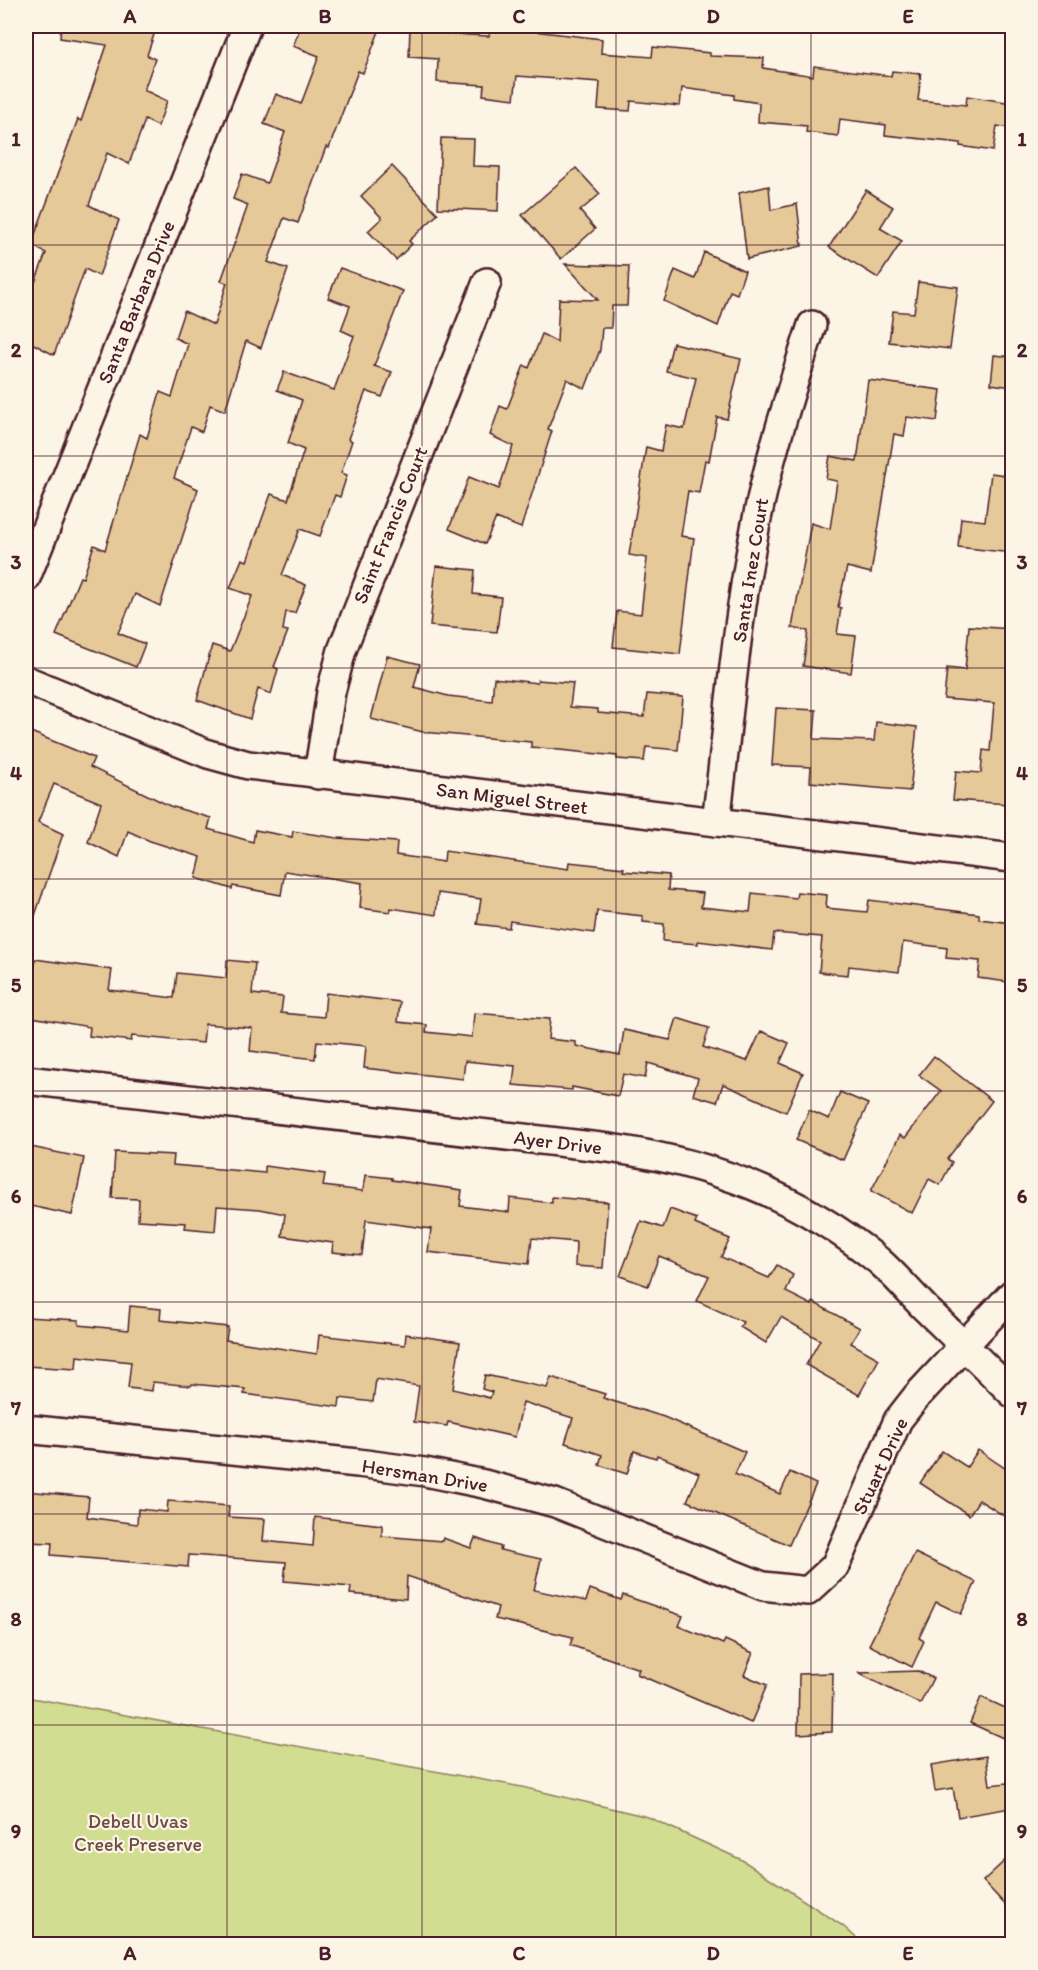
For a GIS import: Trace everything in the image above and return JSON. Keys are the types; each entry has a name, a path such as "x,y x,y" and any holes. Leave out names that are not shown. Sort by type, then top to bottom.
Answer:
{"street":[{"name":"Santa Barbara Drive","path":"26,578 247,26"},
{"name":"Saint Francis Court","path":"318,775 331,692 342,650 487,282"},
{"name":"Santa Inez Court","path":"716,822 746,583 764,487 788,398 812,325"},
{"name":"San Miguel Street","path":"26,680 208,754 248,765 1012,858"},
{"name":"Ayer Drive","path":"26,1080 609,1148 661,1155 707,1167 794,1202 842,1233 881,1263 1012,1393"},
{"name":"Stuart Drive","path":"808,1591 835,1566 898,1420 916,1397 1012,1294"},
{"name":"Hersman Drive","path":"26,1429 425,1472 484,1484 565,1507 762,1586 808,1591"}],"green space":[{"name":"Debell Uvas Creek Preserve","path":"26,1697 522,1787 648,1817 742,1860 843,1926 863,1944 26,1944"}],"building":[{"path":"61,26 157,26 147,55 155,59 144,90 167,101 158,126 145,120 129,164 107,153 89,205 119,220 99,276 85,269 54,355 26,340 26,290 31,293 46,253 31,245 78,119 81,121 107,45 60,38"},
{"path":"301,26 381,26 363,73 358,71 329,148 326,147 298,223 284,218 268,262 288,269 261,348 246,341 225,411 210,405 202,432 191,427 174,478 198,489 160,606 135,594 118,633 145,644 136,667 56,635 80,577 83,578 94,545 105,550 140,434 147,438 160,392 172,397 188,344 175,338 184,311 214,325 227,283 221,281 248,205 233,199 242,174 267,183 285,132 264,124 276,94 301,104 319,56 293,46"},
{"path":"410,26 448,26 447,34 489,36 490,26 602,39 601,53 652,57 653,47 710,53 710,56 764,58 763,68 813,76 814,66 891,76 892,71 921,74 918,100 966,105 967,96 1012,103 1012,128 997,126 993,151 960,146 960,143 885,135 886,125 840,119 838,136 806,132 807,126 758,122 759,103 734,99 734,95 682,88 680,106 631,101 630,111 598,109 600,82 517,76 514,99 483,95 484,85 437,82 438,59 409,57"},
{"path":"441,138 474,139 473,166 500,167 498,211 438,208"},
{"path":"392,166 438,214 409,241 412,244 396,260 368,231 382,218 361,196"},
{"path":"576,168 600,194 580,211 595,229 561,259 522,215"},
{"path":"769,186 771,210 797,204 802,246 747,259 739,193"},
{"path":"866,190 893,207 880,228 902,241 878,278 829,247"},
{"path":"704,252 745,271 737,294 730,291 718,326 664,301 675,270 695,279"},
{"path":"565,264 629,266 627,306 612,306 611,328 602,328 600,350 585,389 567,379 548,429 552,431 521,528 496,518 485,544 449,529 469,477 499,489 513,446 490,435 500,406 507,409 524,365 529,368 542,334 557,342 559,299 598,300"},
{"path":"340,268 403,291 374,366 392,372 382,397 366,391 348,439 352,441 341,473 347,475 340,497 335,495 320,536 300,529 282,575 306,585 295,613 286,612 283,630 288,631 274,667 278,669 271,694 258,689 250,719 197,700 212,645 230,651 252,596 230,588 242,559 247,561 271,494 288,500 304,450 288,443 302,400 277,390 284,372 334,390 354,336 341,330 350,306 328,298"},
{"path":"918,282 958,287 950,349 889,342 893,311 914,313"},
{"path":"673,343 741,359 727,419 717,417 709,461 705,460 699,493 688,491 681,536 694,538 680,654 613,647 617,611 641,614 647,558 629,555 646,447 661,451 666,425 684,429 696,378 666,371"},
{"path":"994,355 1012,357 1012,387 991,384"},
{"path":"868,380 941,390 937,421 907,417 904,436 894,434 871,573 847,567 838,607 841,608 837,634 856,636 851,673 803,666 808,631 792,628 811,523 830,529 837,481 826,479 830,456 857,461"},
{"path":"991,473 1012,476 1012,553 958,547 961,518 985,521"},
{"path":"436,566 475,570 473,594 501,597 497,632 430,626"},
{"path":"969,626 1012,629 1012,773 1008,804 953,800 956,771 981,773 983,750 990,751 994,703 944,699 947,668 965,670"},
{"path":"387,656 420,664 414,687 448,696 492,701 494,678 537,683 538,680 573,683 570,707 598,709 598,713 644,717 647,694 683,697 678,750 646,747 644,761 617,759 617,756 531,747 531,742 423,732 371,719"},
{"path":"776,708 816,710 814,739 874,741 876,722 917,727 910,791 810,782 811,767 772,765"},
{"path":"26,730 94,758 90,767 170,806 211,818 208,829 253,842 255,830 292,837 293,831 337,838 397,842 396,855 444,862 445,851 568,869 569,862 624,868 623,871 669,875 668,890 703,893 701,907 750,912 752,893 796,898 797,892 827,895 826,908 867,912 869,900 979,914 979,919 1012,923 1008,982 978,978 980,961 946,958 947,948 903,942 899,972 849,966 848,975 819,972 822,937 774,933 772,950 698,941 698,944 663,941 664,924 643,922 643,916 597,911 594,933 510,921 509,928 477,924 481,899 438,893 436,915 391,908 390,912 360,908 362,883 285,871 281,895 233,886 232,889 196,878 201,857 150,841 128,831 119,857 88,842 101,803 54,784 38,822 63,834 29,933 26,932"},
{"path":"35,959 112,970 109,990 174,998 177,973 226,978 227,960 255,963 252,994 283,997 281,1013 324,1017 326,993 400,1002 398,1022 427,1025 426,1032 472,1037 474,1013 550,1019 548,1039 576,1042 576,1046 620,1055 624,1030 670,1040 677,1018 709,1028 703,1047 747,1061 761,1031 789,1043 780,1063 803,1073 786,1112 723,1084 717,1102 693,1095 698,1078 648,1063 645,1078 623,1074 618,1096 572,1087 572,1090 513,1085 515,1066 465,1061 463,1079 364,1068 366,1046 317,1041 315,1059 250,1051 252,1028 205,1024 203,1043 132,1036 131,1041 89,1036 90,1027 26,1016 26,981 31,982"},
{"path":"934,1056 992,1101 947,1159 952,1162 940,1185 929,1179 912,1213 871,1191 900,1135 905,1138 941,1091 919,1075"},
{"path":"840,1092 868,1104 843,1160 796,1140 809,1110 829,1119"},
{"path":"26,1146 84,1158 72,1215 26,1205"},
{"path":"115,1152 174,1155 173,1165 265,1173 265,1166 325,1174 323,1186 363,1191 365,1175 392,1178 392,1180 462,1190 460,1206 509,1212 510,1198 552,1203 552,1197 608,1202 603,1268 575,1266 576,1242 532,1238 529,1264 428,1252 431,1229 366,1220 362,1255 332,1252 333,1243 282,1236 285,1214 260,1209 217,1206 215,1231 185,1228 186,1223 138,1220 139,1199 112,1198"},
{"path":"670,1209 697,1219 695,1224 730,1239 721,1257 769,1278 777,1265 793,1275 786,1292 812,1305 813,1302 860,1328 851,1343 879,1359 859,1395 806,1365 820,1340 781,1317 766,1343 740,1327 743,1322 697,1301 709,1276 659,1256 648,1286 620,1276 641,1221 663,1228"},
{"path":"130,1306 161,1309 160,1320 228,1327 226,1340 317,1354 319,1335 405,1345 406,1334 460,1342 453,1389 490,1398 492,1392 482,1389 485,1375 547,1388 551,1377 605,1394 603,1398 664,1417 745,1452 735,1474 780,1494 790,1472 816,1484 789,1545 687,1501 699,1473 657,1455 656,1458 634,1451 627,1474 599,1465 602,1455 565,1443 573,1418 523,1402 515,1437 448,1422 447,1426 414,1422 419,1386 376,1379 373,1402 340,1398 339,1407 244,1394 245,1389 192,1384 191,1386 153,1382 152,1391 128,1388 131,1362 77,1356 76,1369 26,1366 26,1317 79,1320 79,1325 128,1330"},
{"path":"978,1450 1012,1473 1012,1521 979,1500 969,1515 920,1483 942,1451 967,1467"},
{"path":"26,1491 89,1497 87,1517 137,1524 138,1509 167,1512 168,1501 229,1506 228,1517 265,1519 263,1541 313,1546 315,1517 382,1525 382,1536 442,1541 443,1538 471,1548 475,1538 501,1547 500,1550 541,1559 534,1590 586,1601 590,1589 621,1600 623,1595 683,1616 679,1626 723,1644 725,1640 753,1653 744,1675 767,1685 751,1723 637,1674 639,1669 570,1645 573,1637 495,1619 498,1607 407,1576 406,1599 350,1594 351,1587 284,1581 286,1562 189,1555 188,1567 51,1555 52,1543 26,1542"},
{"path":"915,1553 976,1582 961,1614 936,1602 919,1638 924,1641 912,1667 869,1645"},
{"path":"918,1671 933,1678 920,1704 858,1673"},
{"path":"833,1673 832,1732 798,1734 799,1674"},
{"path":"981,1697 1012,1711 1012,1742 970,1723"},
{"path":"986,1756 990,1785 1007,1783 1011,1808 958,1817 953,1788 935,1791 931,1765"},
{"path":"1012,1854 1012,1912 983,1881"}]}
